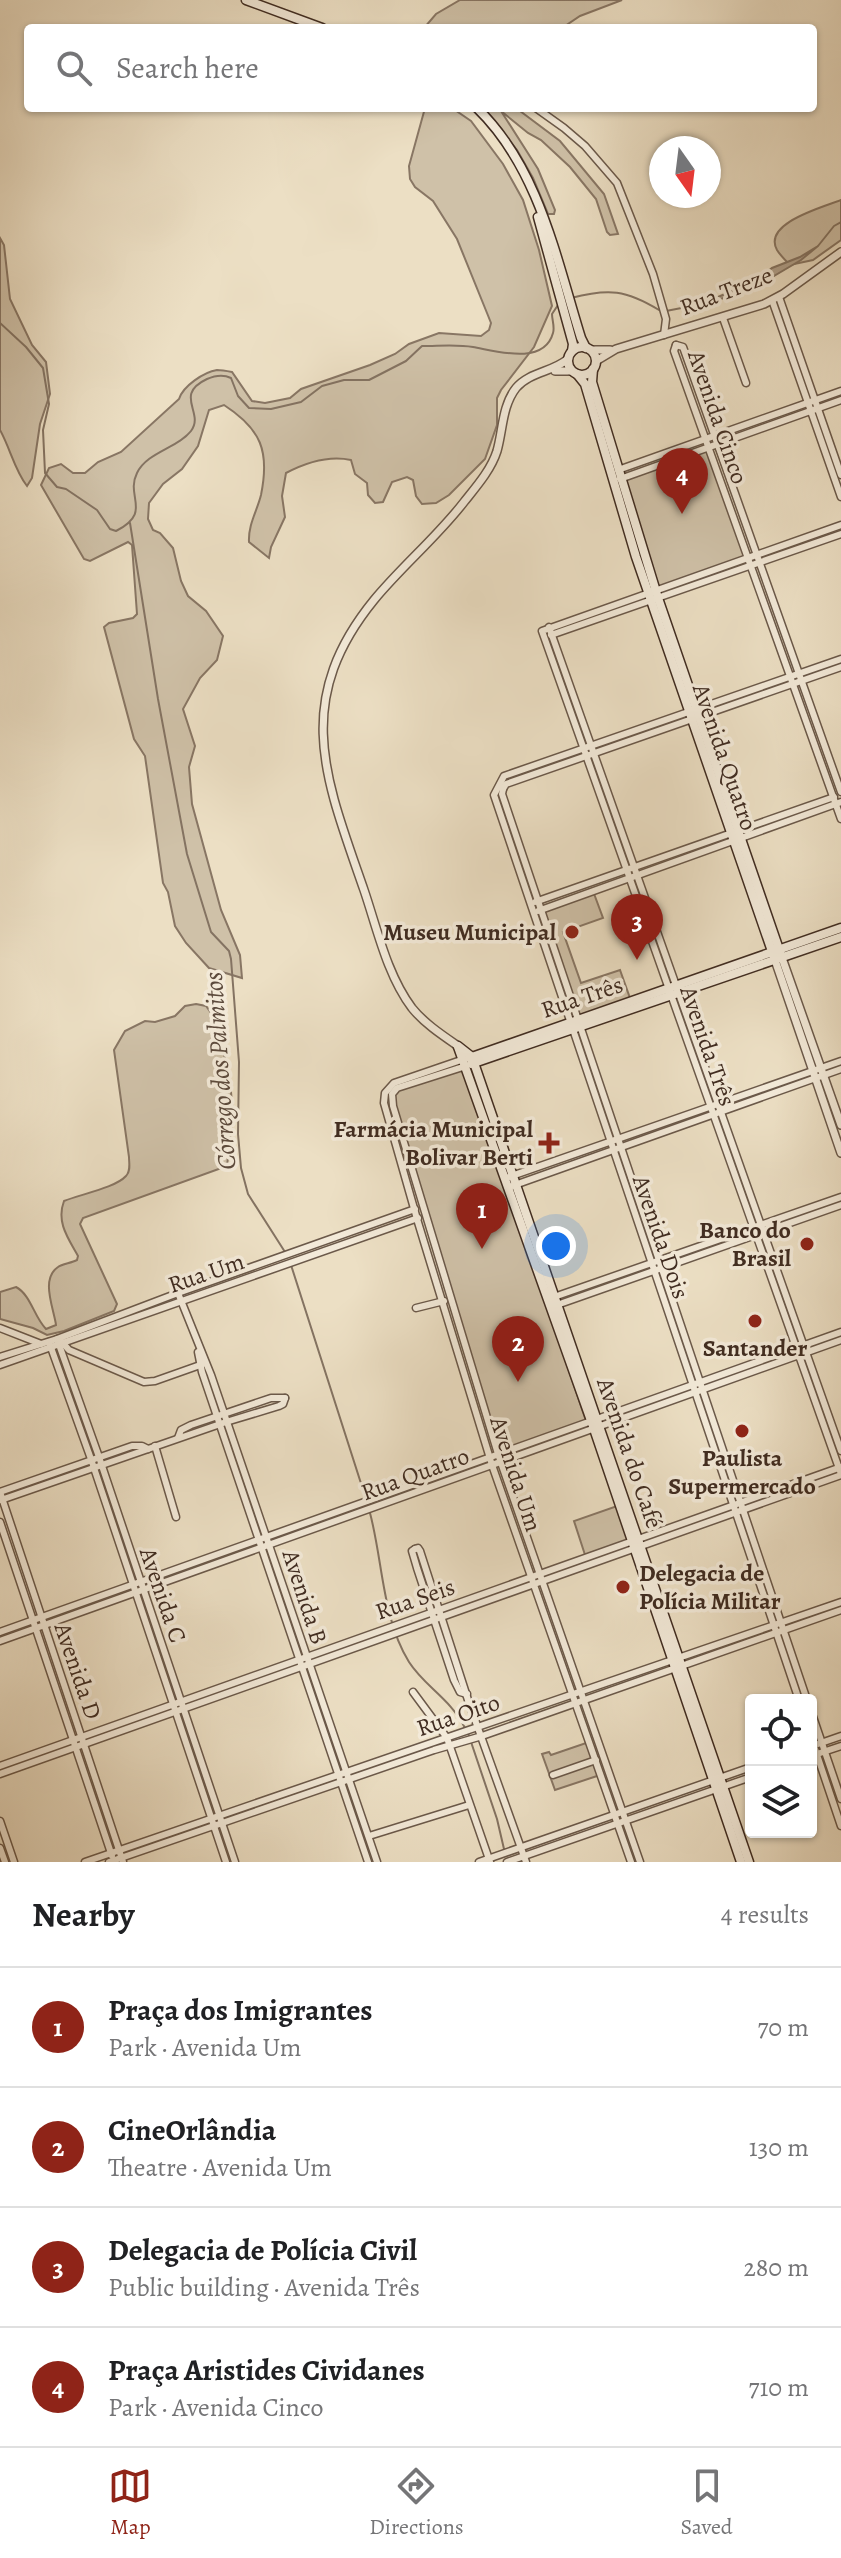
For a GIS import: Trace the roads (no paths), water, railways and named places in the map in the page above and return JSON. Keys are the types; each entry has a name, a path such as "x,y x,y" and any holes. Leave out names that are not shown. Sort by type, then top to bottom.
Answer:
{"main road":[{"path":"246,0 311,24"},
{"path":"480,112 505,140 526,176 573,329 570,355 574,372 586,374 594,365 588,349 573,329"},
{"path":"570,355 578,347 588,349"},
{"name":"Avenida Quatro","path":"594,365 592,382 602,427"},
{"name":"Avenida Quatro","path":"574,372 585,384 602,427 653,596 777,955"},
{"name":"Rua Três","path":"777,955 841,928"},
{"name":"Rua Três","path":"469,1061 777,955 841,937"},
{"name":"Avenida do Café","path":"458,1046 469,1061 596,1424 718,1784 741,1862"},
{"name":"Avenida do Café","path":"718,1784 749,1862"}],"street":[{"path":"542,112 585,146 617,183 662,305 666,319 664,335"},
{"name":"Rua Treze","path":"588,349 616,349 723,318 776,298 841,252"},
{"path":"776,298 837,471 841,497"},
{"path":"723,318 746,383"},
{"name":"Avenida Cinco","path":"838,798 775,635 674,351 676,345 683,347 784,632 838,798 841,819"},
{"name":"Rua Treze","path":"594,365 616,349"},
{"path":"458,1046 412,1008 392,970 328,784 322,748 324,707 338,656 356,624 408,562 462,505 481,479 496,452 506,408 514,391 524,381 548,371 570,355"},
{"path":"548,371 574,372"},
{"path":"616,476 718,444 841,391"},
{"path":"616,476 706,439 812,405 841,400"},
{"path":"546,632 750,562 841,525"},
{"path":"758,559 841,534"},
{"name":"Avenida Três","path":"546,632 594,750 638,875 754,1232 841,1451"},
{"name":"Avenida Três","path":"546,632 629,878 720,1108 763,1228 840,1471"},
{"path":"775,635 784,632"},
{"path":"694,715 731,707 841,659"},
{"path":"800,678 841,667"},
{"path":"585,753 694,715 728,699 758,693"},
{"path":"728,699 731,707"},
{"name":"Avenida Dois","path":"585,753 526,773 504,776 501,788 576,1025 620,1144 656,1267"},
{"path":"538,911 838,798"},
{"path":"535,902 634,866 736,836"},
{"name":"Avenida Quatro","path":"777,955 818,1073 841,1153"},
{"name":"Avenida Dois","path":"576,1025 612,1147 805,1694"},
{"name":"Rua Três","path":"388,1094 394,1083 469,1061"},
{"path":"511,1181 818,1073 841,1061"},
{"path":"818,1073 841,1069"},
{"name":"Avenida Quatro","path":"818,1073 841,1125"},
{"name":"Avenida Um","path":"388,1094 596,1760 619,1813 626,1821 640,1862"},
{"name":"Avenida Um","path":"388,1094 384,1103 492,1465 619,1813 618,1824 631,1862"},
{"path":"553,1302 754,1232 841,1197"},
{"path":"763,1228 841,1205"},
{"name":"Rua Um","path":"59,1342 178,1293 422,1207"},
{"name":"Rua Um","path":"0,1357 59,1342 425,1216"},
{"name":"Avenida B","path":"178,1293 266,1547 368,1862"},
{"path":"416,1308 451,1298"},
{"path":"0,1328 46,1346"},
{"name":"Rua Quatro","path":"0,1641 501,1462 801,1350 841,1332"},
{"name":"Rua Quatro","path":"801,1350 841,1340"},
{"path":"59,1342 69,1350 144,1382 203,1364"},
{"name":"Avenida C","path":"59,1342 95,1458"},
{"name":"Rua Um","path":"0,1365 46,1346"},
{"name":"Avenida C","path":"46,1346 98,1466 139,1593 183,1705 235,1862"},
{"path":"1,1496 152,1448 178,1438 184,1428 279,1406 285,1398 271,1398 221,1419"},
{"name":"Rua Quatro","path":"0,1632 498,1454 596,1424"},
{"path":"1,1496 95,1458 137,1445 152,1448"},
{"path":"152,1448 176,1517"},
{"name":"Rua Seis","path":"0,1774 174,1708 840,1471"},
{"path":"399,1490 402,1497"},
{"name":"Avenida D","path":"1,1496 116,1858"},
{"path":"512,1522 521,1519"},
{"name":"Avenida D","path":"0,1522 35,1629 79,1743"},
{"path":"467,1694 460,1692 457,1686 413,1549 419,1550 523,1859"},
{"name":"Rua Oito","path":"779,1628 841,1602"},
{"name":"Rua Oito","path":"459,1738 482,1736 677,1662 841,1610"},
{"name":"Avenida Dois","path":"779,1628 797,1694"},
{"name":"Avenida C","path":"152,1629 174,1708 226,1862"},
{"name":"Avenida B","path":"303,1662 377,1862"},
{"path":"413,1692 448,1742 490,1860"},
{"name":"Rua Oito","path":"85,1862 116,1858 448,1742 470,1731 578,1698"},
{"path":"817,1745 841,1736"},
{"name":"Rua Seis","path":"0,1766 79,1743"},
{"path":"817,1746 825,1751 841,1799"},
{"path":"817,1754 841,1746"},
{"path":"553,1775 596,1760"},
{"path":"817,1763 841,1826"},
{"path":"507,1862 626,1821 745,1770"},
{"path":"479,1862 619,1813 745,1778"},
{"path":"369,1836 469,1805"},
{"path":"0,1821 14,1862"},
{"path":"0,1848 5,1862"}],"waterway":[{"path":"818,246 841,222"},
{"path":"571,298 617,293 637,298 659,310"},
{"path":"666,311 702,304"},
{"path":"0,323 43,368 49,404 43,430 45,473 57,487 66,489 97,510 110,529 116,531 127,524 136,511 134,482 142,466 191,431 195,418 192,391 207,379 219,376 231,378 238,396 249,408 271,409 301,402 322,386 344,380 369,380 406,361 422,346 461,346 518,354 540,350 553,333 552,314 558,305"},
{"name":"Córrego dos Palmitos","path":"130,523 187,854 211,932 229,951 231,959 239,1062 241,1168 248,1194 285,1252"},
{"name":"Córrego dos Palmitos","path":"291,1265 366,1499"},
{"name":"Córrego dos Palmitos","path":"370,1513 388,1608 400,1645 415,1671 452,1709 465,1728"},
{"name":"Córrego dos Palmitos","path":"468,1733 504,1849"}],"place":[{"name":"Praça Aristides Cividanes","path":"682,514"},
{"name":"Museu Municipal","path":"572,932"},
{"name":"Delegacia de Polícia Civil","path":"637,960"},
{"name":"Farmácia Municipal Bolivar Berti","path":"549,1143"},
{"name":"Banco do Brasil","path":"807,1244"},
{"name":"Praça dos Imigrantes","path":"482,1249"},
{"name":"Santander","path":"755,1321"},
{"name":"CineOrlândia","path":"518,1382"},
{"name":"Paulista Supermercado","path":"742,1431"},
{"name":"Delegacia de Polícia Militar","path":"623,1587"}]}
